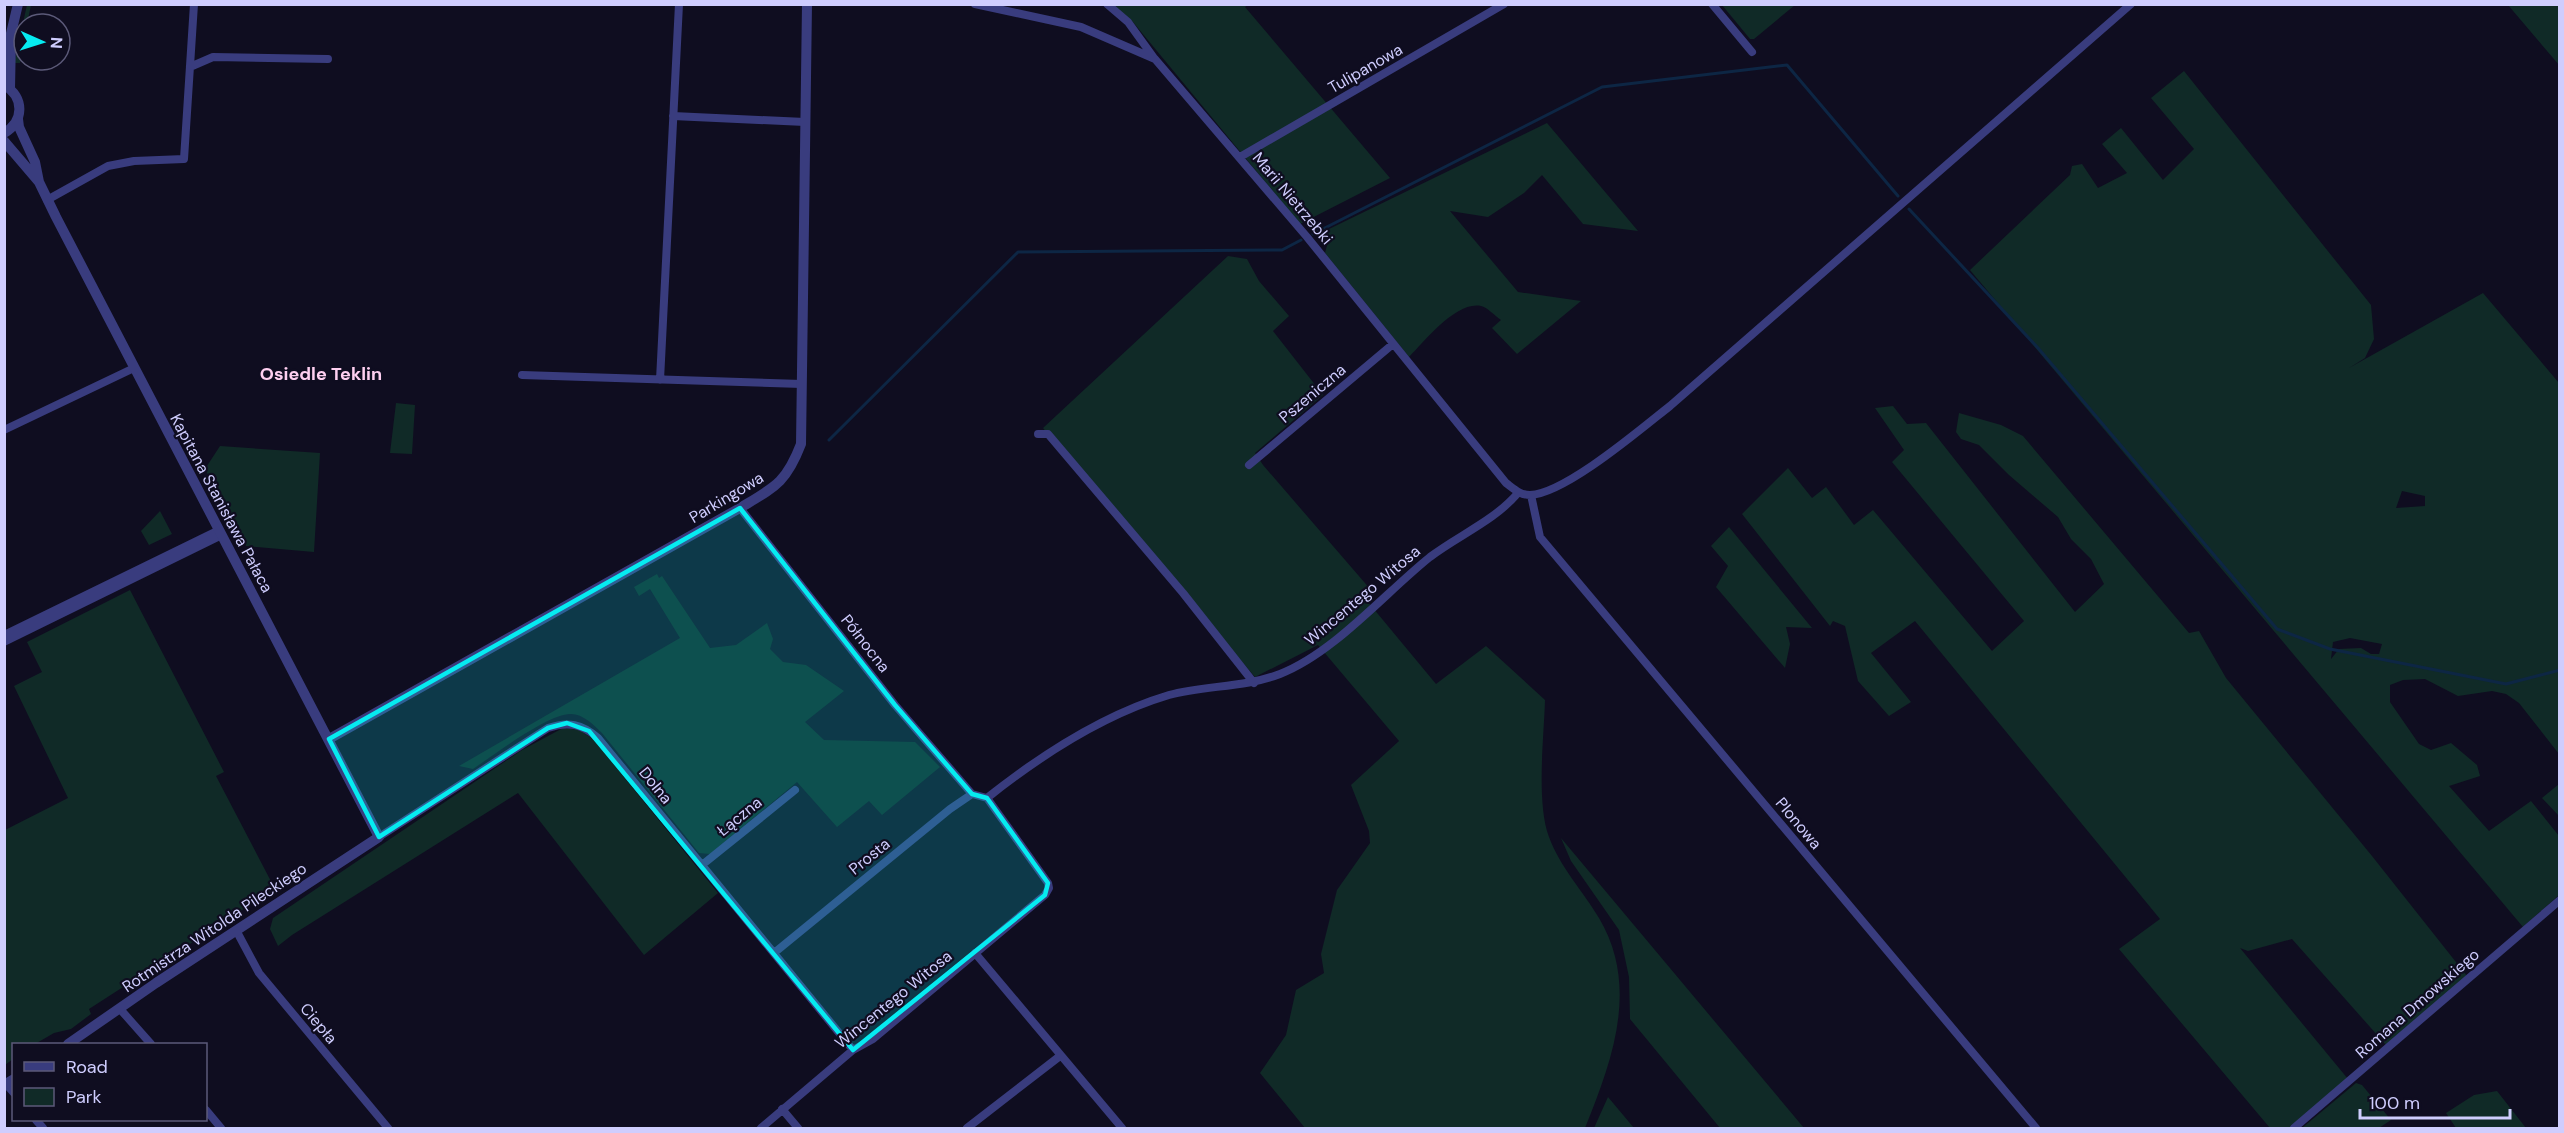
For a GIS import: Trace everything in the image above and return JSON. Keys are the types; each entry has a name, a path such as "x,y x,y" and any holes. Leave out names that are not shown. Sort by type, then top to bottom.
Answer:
{"street":[{"path":"4,52 11,37 18,4"},
{"path":"47,200 108,166 134,160 184,159 194,4"},
{"path":"660,380 679,4"},
{"name":"Parkingowa","path":"328,739 740,508 772,489 791,470 801,444 807,4"},
{"name":"Marii Nietrzebki","path":"975,4 1081,27 1155,59 1240,157 1506,483 1518,493"},
{"path":"1107,4 1128,22 1155,59"},
{"name":"Tulipanowa","path":"1240,157 1504,4"},
{"path":"1712,4 1752,52"},
{"path":"1518,493 1531,495 1571,479 1622,445 1670,406 2131,4"},
{"name":"Kapitana Stanisława Pałaca","path":"11,37 7,87 20,105 19,128 35,162 39,182 47,200 379,837"},
{"path":"190,68 213,57 328,59"},
{"path":"673,116 805,122"},
{"path":"4,133 12,128 18,119"},
{"name":"Kapitana Stanisława Pałaca","path":"4,141 39,182"},
{"name":"Pszeniczna","path":"1249,465 1393,344"},
{"path":"4,430 134,368"},
{"path":"522,375 802,384"},
{"path":"1038,434 1048,434 1183,593 1254,683"},
{"name":"Wincentego Witosa","path":"761,1128 853,1050 873,1039 1047,891 1036,864 987,798 1045,754 1131,710 1170,695 1254,683 1282,674 1322,651 1432,556 1506,507 1518,493"},
{"name":"Plonowa","path":"1531,495 1540,537 2036,1128"},
{"name":"Północna","path":"740,508 895,705 972,794"},
{"path":"4,642 221,532"},
{"path":"4,635 150,567"},
{"name":"Dolna","path":"379,837 540,732 558,724 567,723 584,727 598,738 853,1050"},
{"name":"Łączna","path":"702,865 795,790"},
{"path":"972,794 987,798"},
{"name":"Prosta","path":"774,953 950,808 972,794"},
{"name":"Rotmistrza Witolda Pileckiego","path":"69,1043 236,930 379,837"},
{"name":"Romana Dmowskiego","path":"2294,1128 2559,900"},
{"name":"Ciepła","path":"236,930 258,974 388,1128"},
{"path":"975,952 1122,1128"},
{"path":"120,1009 150,1043"},
{"path":"968,1128 1060,1056"},
{"path":"782,1109 798,1128"},
{"path":"207,1111 221,1128"}],"highlighted area":[{"path":"740,508 895,705 972,794 987,798 1048,883 1045,895 853,1050 589,731 567,723 548,728 379,837 329,739"}],"green space":[{"path":"27,5 31,5 30,12 25,12"},
{"path":"1113,5 1248,5 1245,7 1390,178 1300,224 1133,22"},
{"path":"1722,5 1795,5 1754,39 1750,39"},
{"path":"2508,5 2559,5 2559,65"},
{"path":"2184,71 2371,305 2374,339 2365,358 2349,368 2483,293 2559,383 2559,754 2519,703 2506,694 2492,691 2458,696 2425,679 2403,680 2390,685 2390,702 2419,744 2431,750 2451,743 2477,765 2480,776 2449,786 2489,831 2531,801 2559,836 2559,895 2523,927 1970,270 2070,175 2072,166 2082,164 2098,188 2127,173 2102,144 2121,128 2163,180 2194,149 2151,98","holes":["2402,491 2425,496 2425,506 2396,508","2350,638 2382,644 2379,654 2371,654 2361,648 2339,649 2331,659 2333,642"]},
{"path":"1547,123 1638,231 1583,224 1542,175 1524,193 1488,217 1450,211 1518,292 1581,301 1517,354 1492,328 1501,320 1481,306 1471,306 1451,316 1409,357 1325,253 1328,242 1327,230"},
{"path":"1228,256 1247,259 1259,281 1289,316 1273,331 1323,395 1255,453 1263,465 1371,590 1368,602 1436,684 1486,646 1545,700 1542,788 1545,823 1559,859 1599,918 1611,944 1618,970 1620,997 1618,1024 1604,1077 1585,1128 1305,1128 1260,1073 1286,1035 1296,990 1324,973 1321,954 1337,890 1370,843 1369,831 1351,785 1399,741 1318,645 1255,677 1043,428"},
{"path":"396,403 415,405 412,454 390,453"},
{"path":"1893,406 1907,424 1926,423 2075,612 2104,584 2091,559 2071,539 2058,517 2009,475 1979,445 1961,439 1956,432 1959,413 2001,425 2023,436 2189,633 2199,631 2226,678 2467,976 2386,1045 2292,939 2248,951 2240,948 2348,1079 2289,1128 2270,1128 2119,949 2160,919 1915,621 1871,653 1911,702 1889,716 1858,681 1845,626 1833,621 1830,626 1742,514 1788,468 1812,498 1826,487 1854,525 1873,510 1992,651 2024,621 1892,462 1904,450 1875,408"},
{"path":"220,446 320,453 314,552 246,546 205,469"},
{"path":"160,511 172,534 149,545 141,531"},
{"path":"1729,527 1812,628 1786,627 1790,644 1785,668 1716,587 1728,566 1711,546"},
{"path":"657,574 659,578 662,576 710,648 736,645 767,623 773,639 770,649 783,662 806,665 844,691 805,722 824,740 915,742 940,767 882,815 869,801 837,827 797,782 710,854 699,853 602,733 580,716 571,714 549,720 473,769 459,766 680,638 650,589 639,596 634,587"},
{"path":"130,590 224,772 216,776 275,889 89,1009 91,1014 71,1029 54,1033 37,1043 12,1043 12,1060 5,1065 5,830 68,798 14,686 42,672 27,642"},
{"path":"563,728 580,730 593,739 718,893 644,955 518,793 278,946 270,929 273,918 522,750"},
{"path":"2559,784 2559,816 2542,798"},
{"path":"1561,838 1804,1128 1720,1128 1630,1019 1629,977 1619,930 1571,861"},
{"path":"2356,1083 2362,1085 2391,1120 2379,1128 2302,1128"},
{"path":"2497,1091 2526,1128 2456,1128 2446,1113 2474,1095"},
{"path":"1608,1097 1634,1128 1594,1128"}],"waterway":[{"path":"1313,234 1602,87 1787,65 1898,196"},
{"path":"1909,209 2038,348 2277,629 2330,649 2506,684 2560,670"},
{"path":"829,440 1018,252 1282,250 1301,240"}],"district":[{"name":"Osiedle Teklin","path":"321,374"}]}
